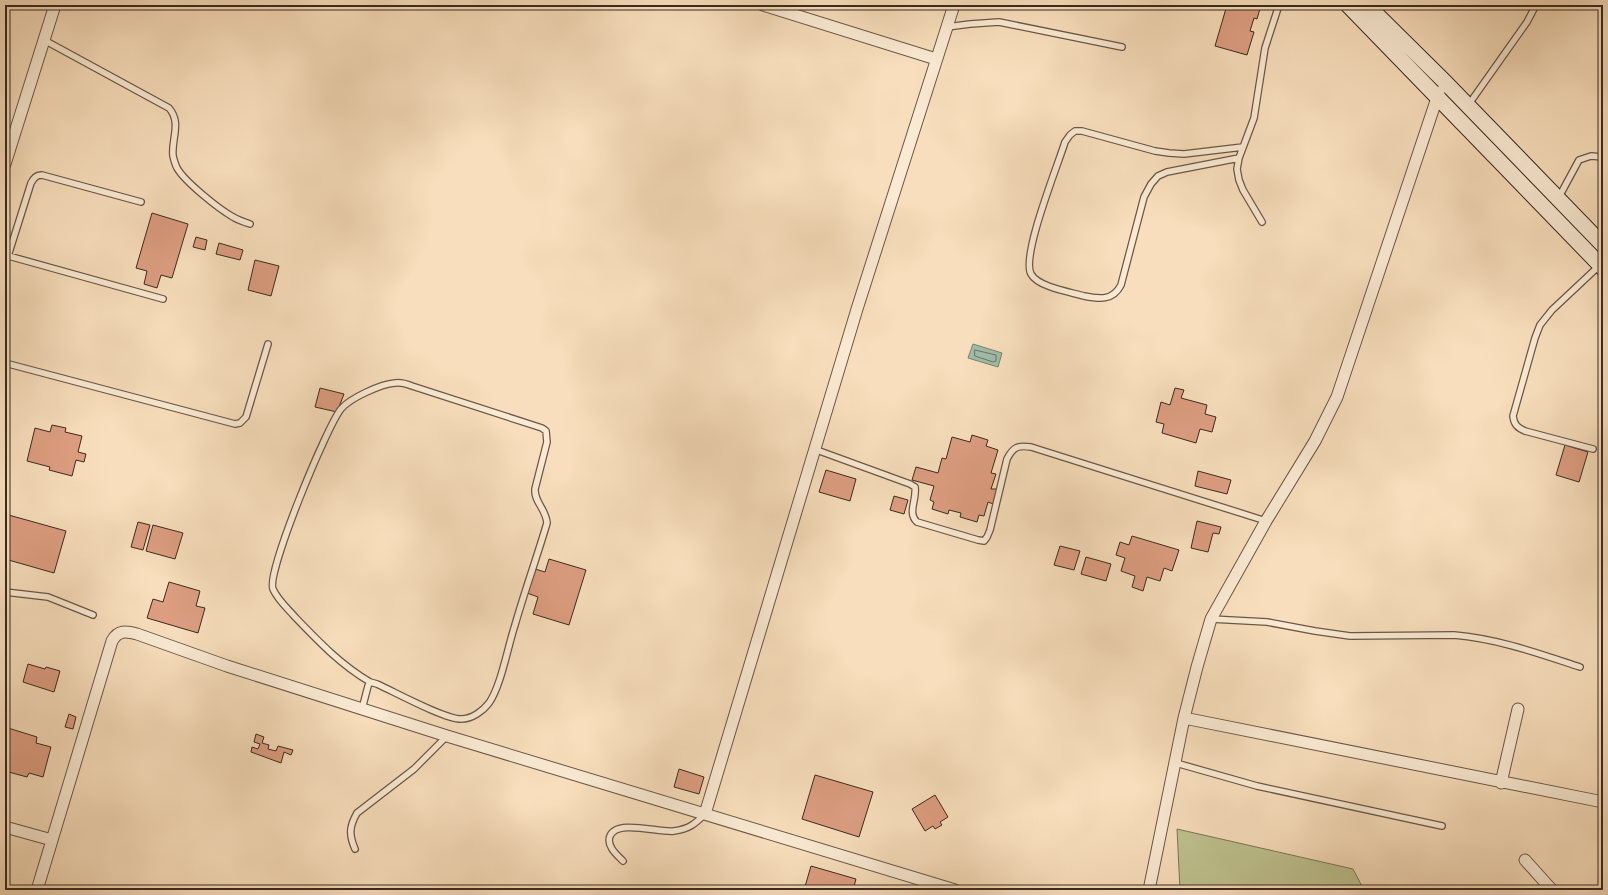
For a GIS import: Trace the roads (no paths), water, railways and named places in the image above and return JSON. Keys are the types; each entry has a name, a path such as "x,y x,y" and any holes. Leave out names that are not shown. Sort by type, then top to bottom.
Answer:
{"main road":[{"path":"1348,5 1601,266"},
{"path":"1366,5 1468,106 1603,245"}],"street":[{"path":"5,164 55,5"},
{"path":"763,5 936,59"},
{"path":"705,814 739,696 773,589 814,449 888,208 954,5"},
{"path":"1149,890 1184,718 1211,619 1266,521 1315,441 1337,397 1436,96 1444,82"},
{"path":"37,890 112,641 120,632 125,631 227,666 447,736 955,890"},
{"path":"1501,783 1518,709"},
{"path":"1184,718 1501,783 1603,802"},
{"path":"5,827 52,840"},
{"path":"1525,860 1552,890"}],"lane":[{"path":"1262,222 1239,180 1237,169 1239,158 1254,118 1265,48 1279,5"},
{"path":"1468,106 1527,22 1536,5"},
{"path":"946,28 999,22 1122,47"},
{"path":"44,40 169,108 176,120 173,148 177,168 214,204 232,217 250,224"},
{"path":"1239,158 1202,166 1173,170 1158,176 1151,184 1144,197 1121,286 1117,292 1110,296 1101,298 1091,297 1066,291 1040,283 1031,275 1028,267 1034,234 1066,142 1070,135 1075,131 1090,132 1155,151 1169,153 1243,147"},
{"path":"1558,200 1579,160 1591,156 1603,157"},
{"path":"141,202 42,175 37,175 31,183 7,256 163,298"},
{"path":"1593,449 1526,432 1518,428 1514,423 1513,416 1540,325 1552,310 1601,266"},
{"path":"5,363 235,424 240,423 246,417 268,344"},
{"path":"396,383 412,386 542,428 546,431 547,442 534,495 546,515 547,523 515,623 495,693 489,704 481,711 470,717 460,719 445,716 401,694 370,682 341,663 321,644 288,609 272,589 271,583 273,572 292,517 312,466 338,414 349,403 360,396 387,384 396,383"},
{"path":"814,449 910,484 915,488 916,492 911,514 912,518 917,522 984,541 990,530 1007,459 1015,447 1022,446 1031,447 1266,521"},
{"path":"5,592 48,598 93,615"},
{"path":"1211,619 1266,622 1350,636 1454,635 1471,637 1506,643 1580,667"},
{"path":"362,709 370,682"},
{"path":"355,849 351,840 350,830 357,813 414,769 447,736"},
{"path":"1176,763 1257,786 1442,826"},
{"path":"624,861 613,850 610,844 611,833 616,829 629,827 672,832 694,825 705,814"}],"water":[{"path":"973,344 1002,353 998,367 968,358"}]}
